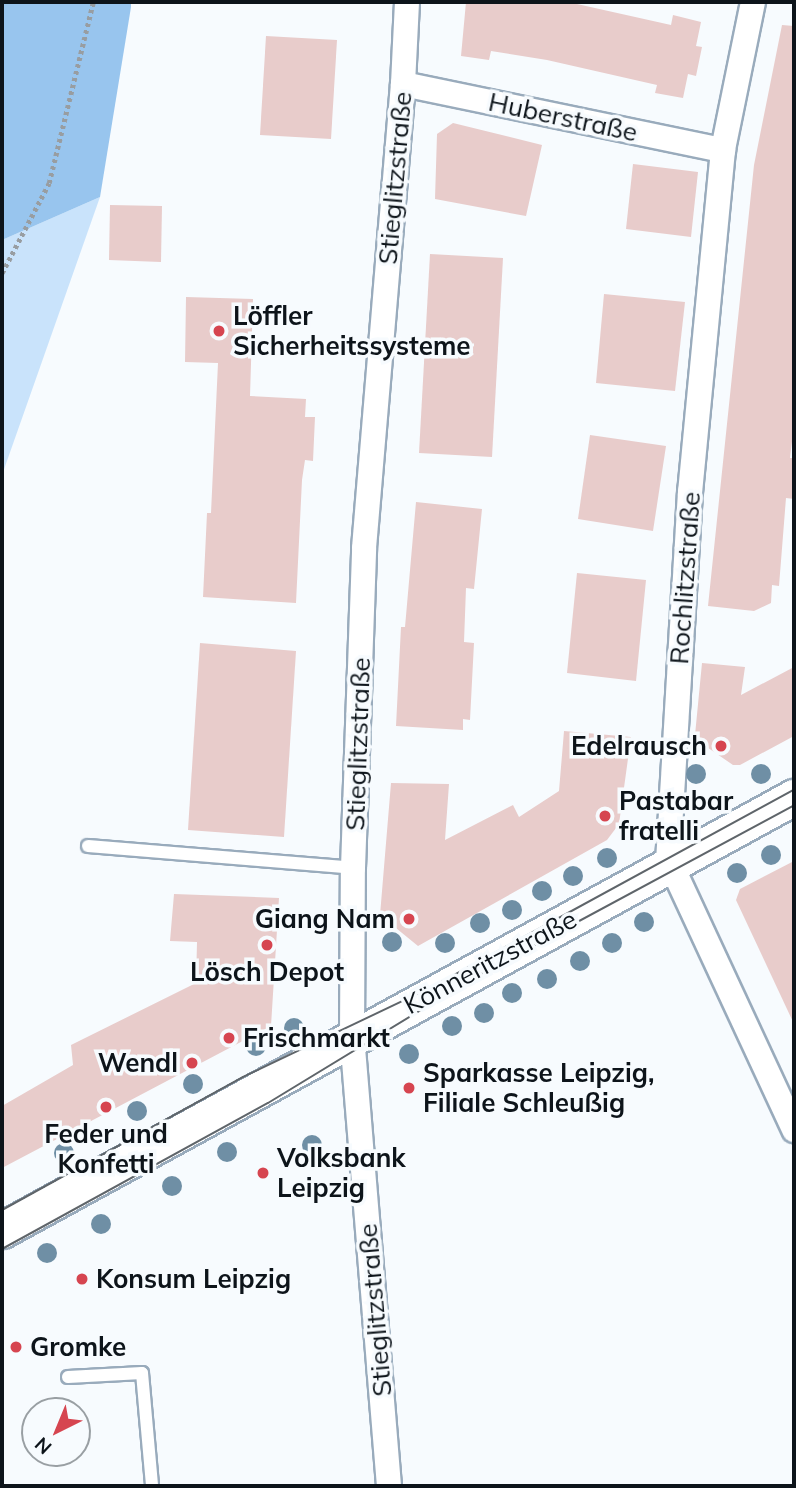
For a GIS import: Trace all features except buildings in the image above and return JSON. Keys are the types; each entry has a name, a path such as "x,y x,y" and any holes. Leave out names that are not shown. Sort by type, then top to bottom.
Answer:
{"main road":[{"name":"Könneritzstraße","path":"2,1230 794,797"}],"street":[{"name":"Stieglitzstraße","path":"389,1486 352,1037 353,868 364,548 403,84 407,2"},
{"name":"Rochlitzstraße","path":"753,2 723,150 690,492 673,750 670,865 794,1130"},
{"name":"Huberstraße","path":"403,84 723,150"}],"lane":[{"path":"88,846 353,868"},
{"path":"68,1377 142,1373 152,1486"}],"path":[{"path":"2,273 49,183 93,2"}],"shaded area":[{"path":"2,2 131,2 131,7 100,197 2,240"},
{"path":"100,197 2,475 2,240"}],"tram line":[{"path":"2,1210 243,1077 434,986 794,790"},
{"path":"2,1249 268,1103 477,976 794,805"}],"place":[{"name":"Löffler Sicherheitssysteme","path":"219,331"},
{"name":"Edelrausch","path":"721,746"},
{"name":"Pastabar fratelli","path":"605,816"},
{"name":"Giang Nam","path":"409,919"},
{"name":"Lösch Depot","path":"267,945"},
{"name":"Frischmarkt","path":"229,1038"},
{"name":"Wendl","path":"192,1063"},
{"name":"Sparkasse Leipzig, Filiale Schleußig","path":"409,1088"},
{"name":"Feder und Konfetti","path":"106,1107"},
{"name":"Volksbank Leipzig","path":"263,1173"},
{"name":"Konsum Leipzig","path":"82,1279"},
{"name":"Gromke","path":"16,1347"}]}
